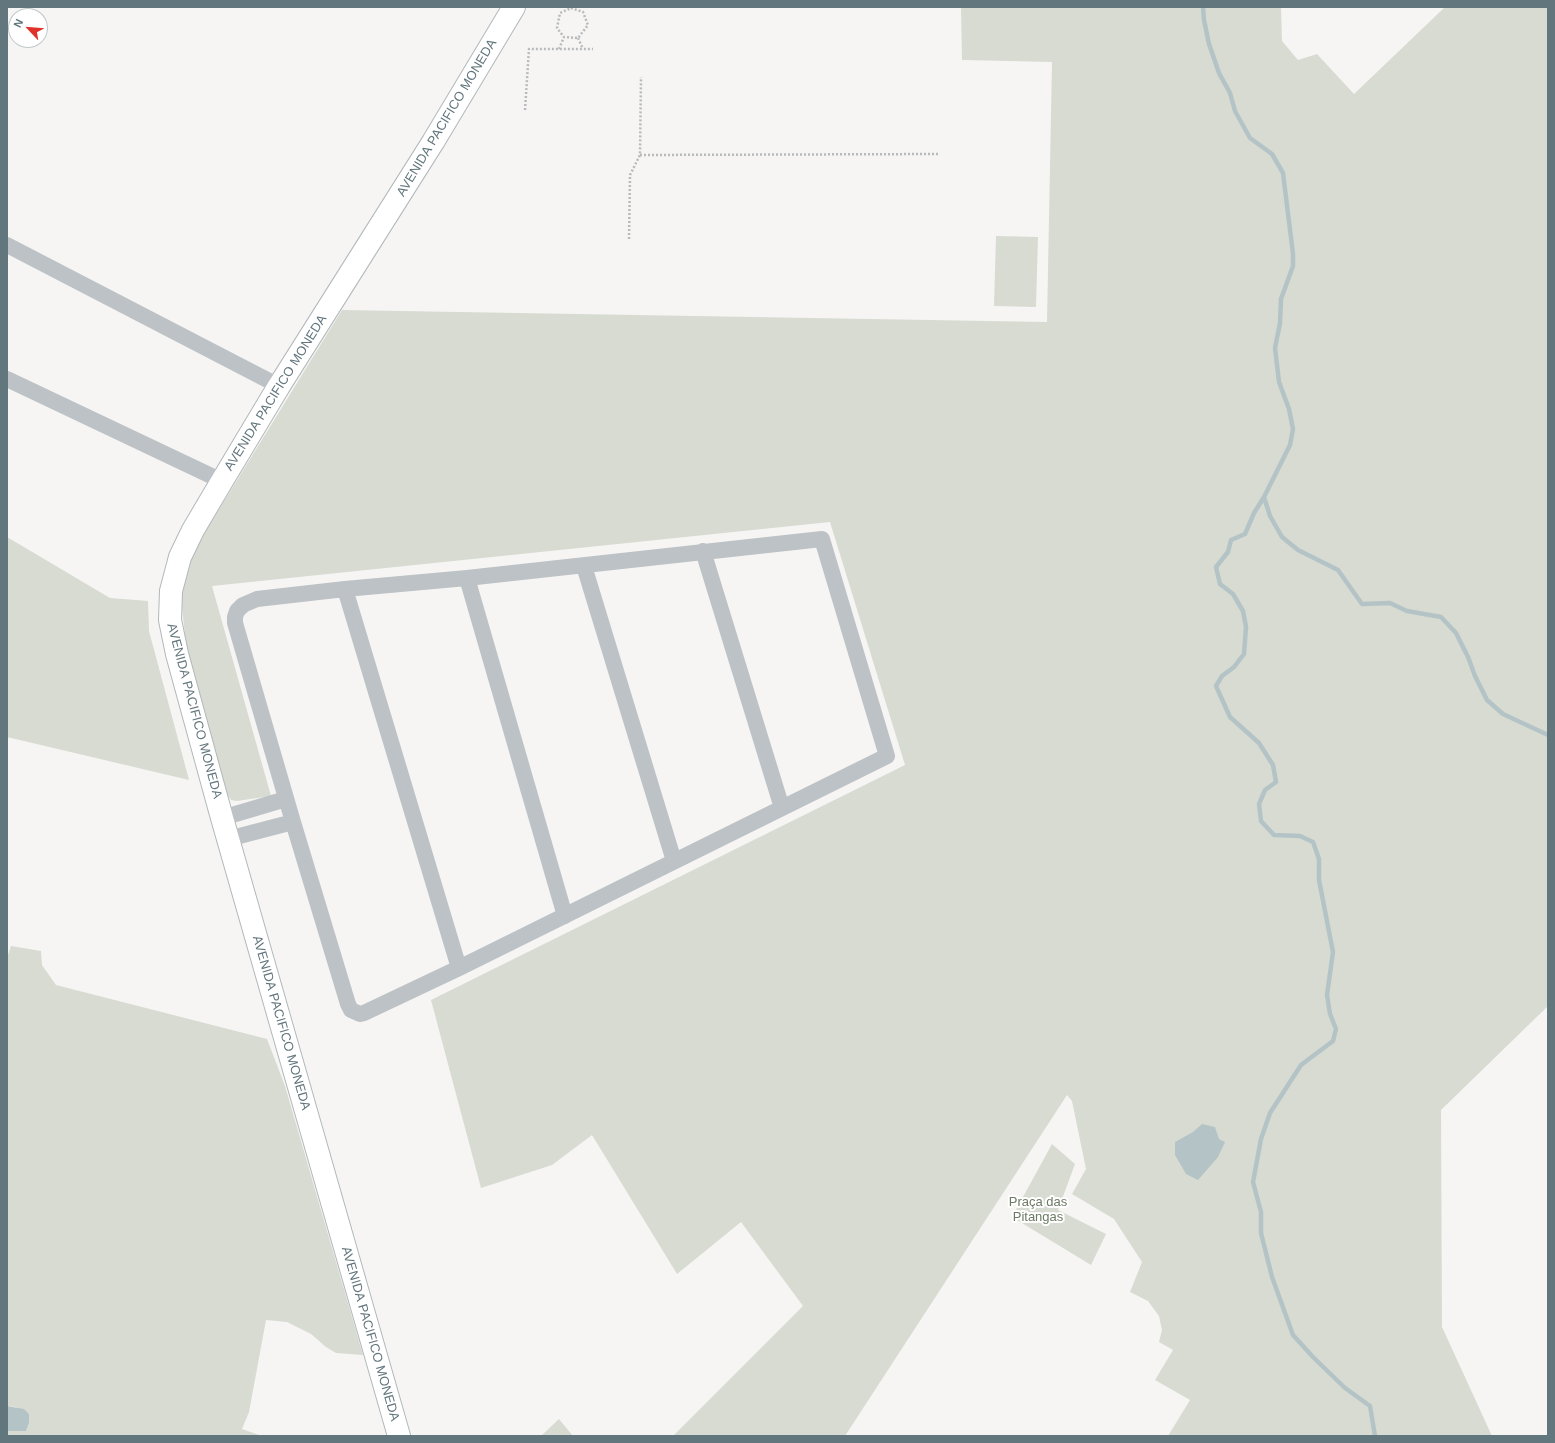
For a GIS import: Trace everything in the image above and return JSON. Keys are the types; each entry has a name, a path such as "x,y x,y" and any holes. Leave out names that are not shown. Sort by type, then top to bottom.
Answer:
{"street":[{"name":"AVENIDA PACIFICO MONEDA","path":"399,1436 222,818 177,654 170,620 171,591 180,557 193,530 279,386 433,142 514,7"},
{"path":"7,245 279,386"},
{"path":"7,379 222,481"},
{"path":"822,539 887,756 459,968 364,1013 360,1014 351,1010 286,799 235,623 237,611 243,605 257,600 345,589 584,566 703,551 822,539"},
{"path":"703,551 782,808"},
{"path":"584,566 674,861"},
{"path":"468,578 565,916"},
{"path":"345,589 459,968"},
{"path":"222,818 286,799"},
{"path":"228,839 293,822"}],"path":[{"path":"571,8 583,12 588,26 578,38 564,37 557,28 560,13 571,8"},
{"path":"559,49 564,37"},
{"path":"578,38 583,49"},
{"path":"525,110 529,50 594,49"},
{"path":"629,239 630,176 640,155 641,77"},
{"path":"640,155 940,154"}],"green space":[{"path":"961,7 1281,7 1282,41 1298,60 1317,54 1354,94 1445,7 1548,7 1548,1006 1441,1110 1442,1327 1492,1436 1168,1436 1190,1400 1155,1380 1173,1350 1159,1342 1162,1330 1159,1316 1148,1301 1130,1292 1142,1262 1114,1219 1072,1194 1086,1169 1072,1101 1067,1095 845,1436 673,1436 803,1306 741,1222 677,1274 592,1135 552,1165 481,1188 431,1000 905,765 830,522 212,586 271,796 237,801 231,800 227,794 186,645 181,597 186,570 197,545 342,310 1047,322 1052,62 962,60"},
{"path":"996,236 1038,237 1036,307 994,306"},
{"path":"7,537 110,598 148,601 149,631 189,780 7,737"},
{"path":"11,946 41,951 42,965 56,985 267,1039 285,1086 363,1355 336,1353 326,1347 311,1334 287,1322 266,1320 249,1412 242,1429 262,1436 7,1436 7,1431 26,1431 29,1423 29,1414 16,1407 7,1406 7,958"},
{"name":"Praça das Pitangas","path":"1052,1144 1075,1164 1058,1210 1106,1234 1091,1265 1012,1217"},
{"path":"559,1419 573,1436 541,1436"}],"shaded area":[{"path":"1202,1124 1215,1127 1219,1139 1225,1142 1218,1157 1198,1180 1186,1174 1175,1155 1175,1142 1193,1132"},
{"path":"7,1406 24,1409 29,1414 29,1423 26,1431 7,1431"}],"waterway":[{"path":"1203,7 1209,44 1219,73 1230,93 1235,111 1250,138 1272,154 1283,173 1293,254 1293,266 1281,299 1280,323 1275,348 1279,382 1289,409 1293,429 1290,445 1264,497 1254,513 1245,534 1231,540 1228,552 1216,567 1220,584 1233,594 1243,611 1246,627 1244,654 1234,667 1222,676 1216,686 1230,717 1259,743 1273,765 1276,782 1265,790 1259,804 1261,821 1274,835 1300,836 1313,842 1319,859 1319,880 1333,952 1327,995 1330,1014 1336,1029 1333,1041 1301,1065 1270,1113 1261,1139 1253,1182 1261,1212 1261,1233 1272,1277 1293,1335 1345,1388 1370,1406 1375,1436"},
{"path":"1264,497 1270,516 1282,537 1298,550 1338,570 1362,604 1390,603 1407,611 1441,617 1456,633 1487,700 1503,714 1548,735"}]}
